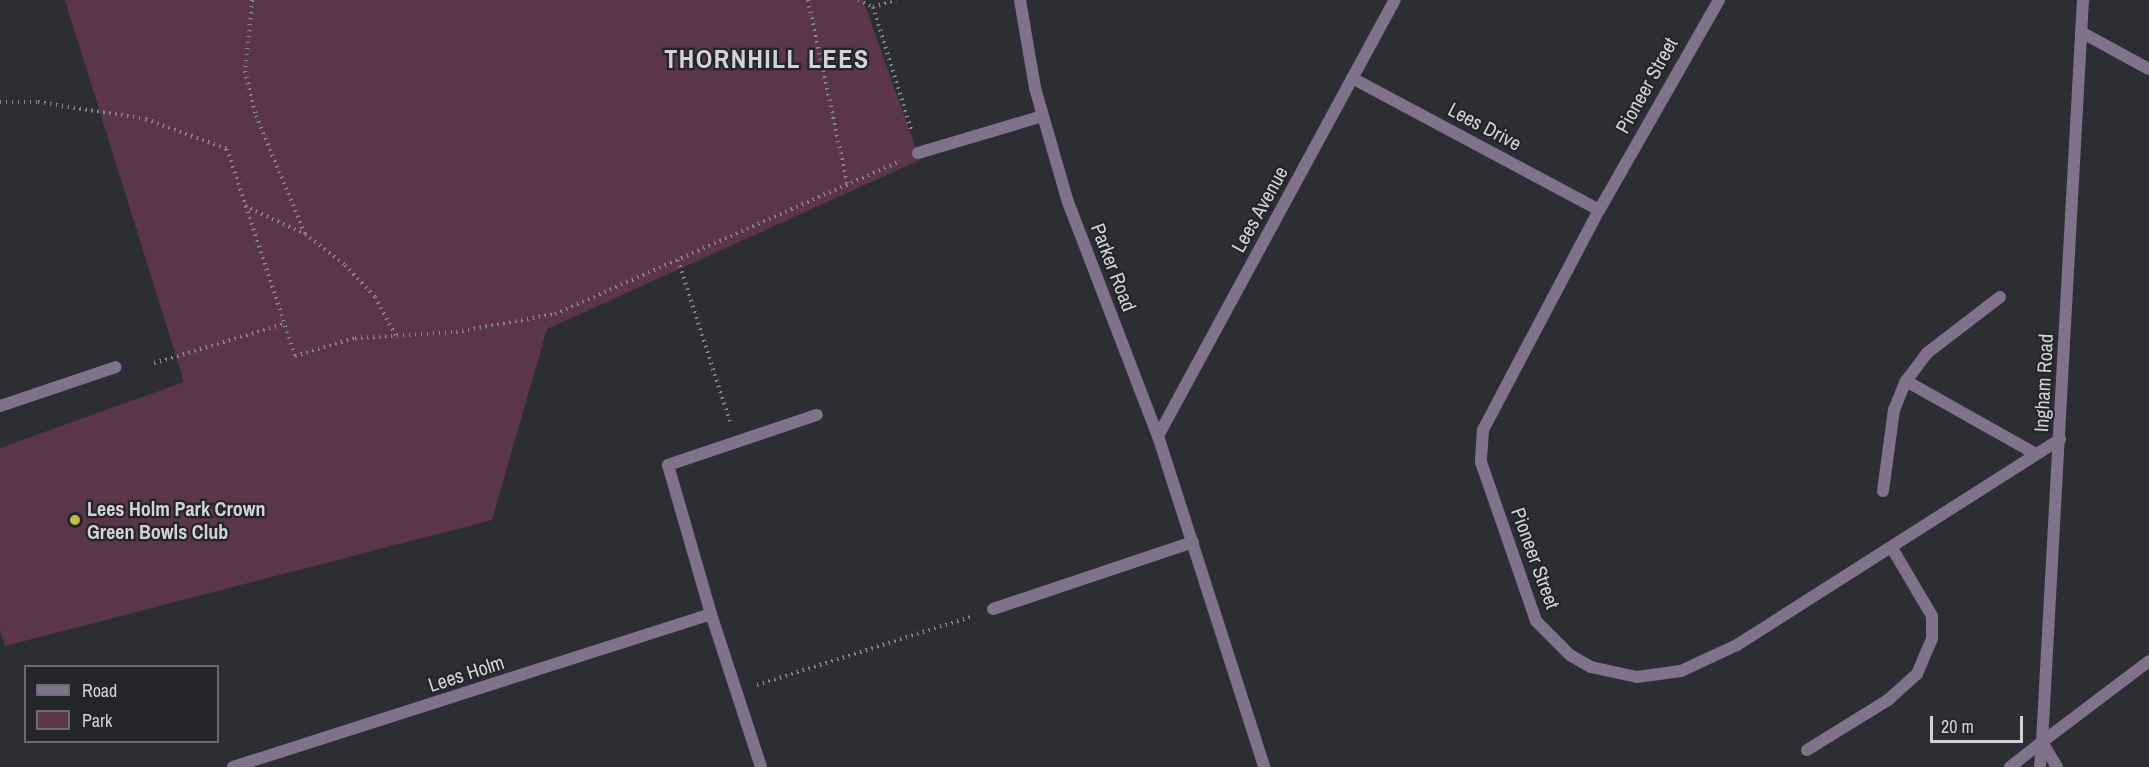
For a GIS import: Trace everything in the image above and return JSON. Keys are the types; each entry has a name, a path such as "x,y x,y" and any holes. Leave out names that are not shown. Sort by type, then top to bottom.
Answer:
{"street":[{"name":"Parker Road","path":"1020,0 1043,116 1068,202 1158,436 1264,767"},
{"name":"Lees Avenue","path":"1158,436 1395,0"},
{"name":"Pioneer Street","path":"1719,0 1599,210 1489,414 1480,446 1481,462 1536,621 1551,640 1591,667 1614,674 1637,677 1681,671 1737,645 2060,439"},
{"name":"Ingham Road","path":"2040,767 2083,0"},
{"path":"2081,32 2149,69"},
{"name":"Lees Drive","path":"1352,78 1599,210"},
{"path":"918,153 1043,116"},
{"path":"1883,491 1894,410 1906,381 1928,353 2000,297"},
{"path":"0,406 116,367"},
{"path":"1906,381 2036,454"},
{"path":"761,767 711,614 668,465 817,415"},
{"path":"993,609 1193,542"},
{"path":"1807,750 1887,700 1917,674 1925,656 1932,639 1932,616 1892,548"},
{"name":"Lees Holm","path":"233,767 711,614"},
{"path":"2010,767 2149,661"},
{"path":"2042,742 2057,767"}],"path":[{"path":"252,0 245,70 256,116 305,234"},
{"path":"808,0 848,186"},
{"path":"858,0 873,7 896,0"},
{"path":"0,102 38,102 146,119 227,149 295,356 355,338 456,332 555,314 918,153 873,7"},
{"path":"245,206 305,234 345,265 375,297 396,336"},
{"path":"678,260 736,442"},
{"path":"154,363 284,324"},
{"path":"738,692 993,609"}],"green space":[{"path":"65,0 863,0 920,160 547,329 492,520 5,646 0,630 0,448 184,382"}],"place":[{"name":"Lees Holm Park Crown Green Bowls Club","path":"75,520"}],"district":[{"name":"THORNHILL LEES","path":"767,59"}]}
